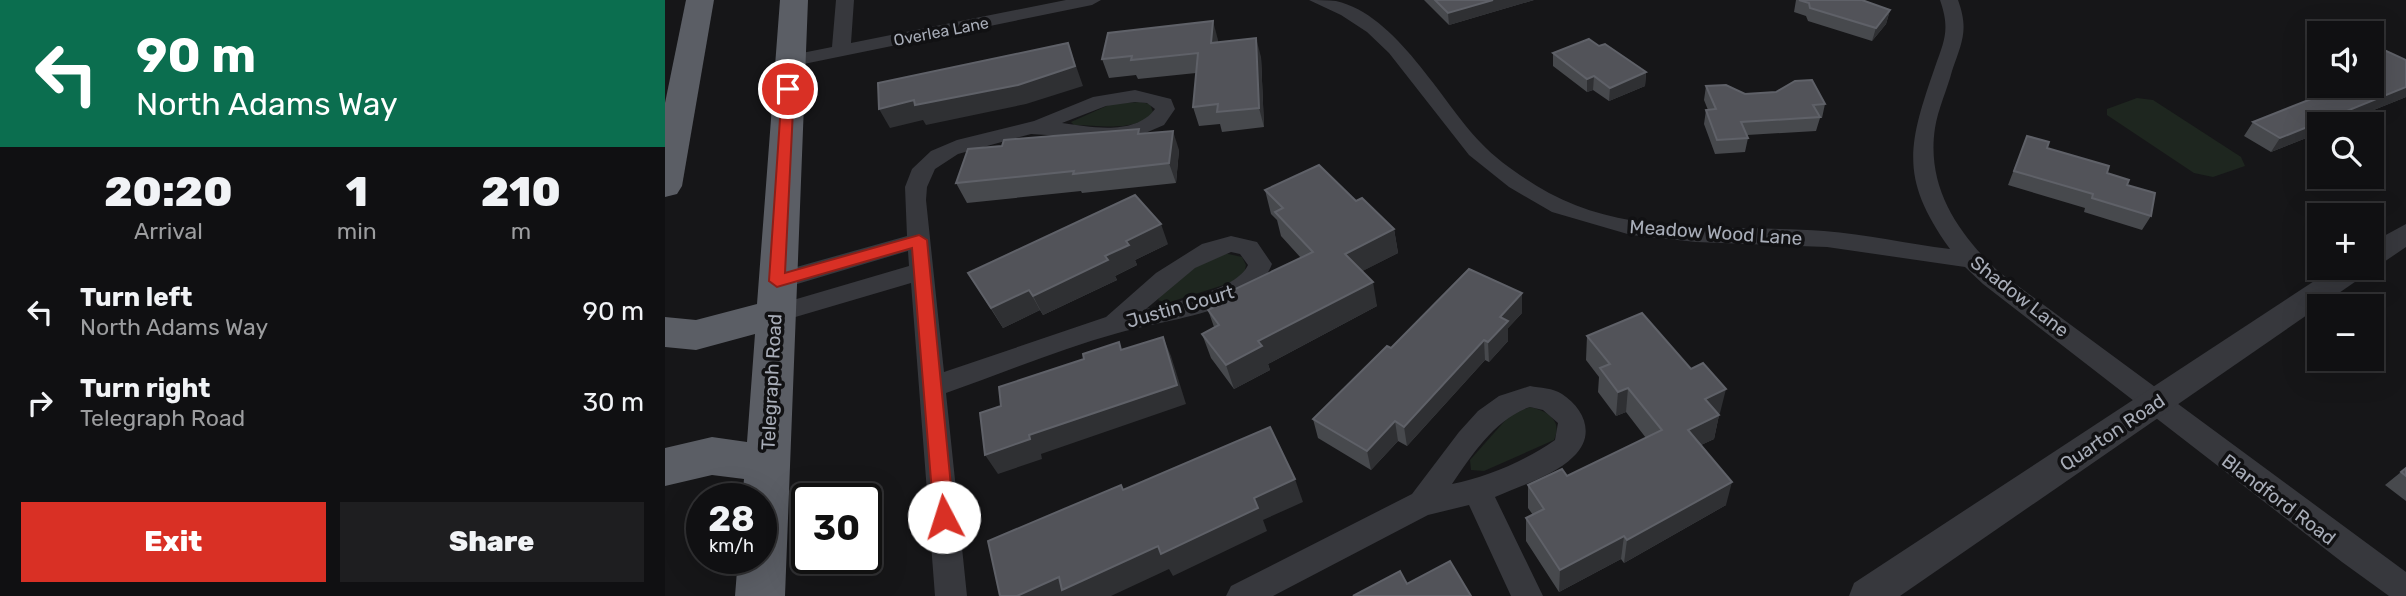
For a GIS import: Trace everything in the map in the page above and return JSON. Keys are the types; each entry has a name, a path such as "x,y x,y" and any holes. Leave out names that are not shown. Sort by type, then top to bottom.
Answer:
{"highway":[{"path":"665,186 700,0"},
{"name":"Telegraph Road","path":"760,596 794,0"},
{"path":"665,332 696,335 776,298"},
{"path":"665,467 712,456 767,464"}],"street":[{"path":"841,51 845,0"},
{"name":"Overlea Lane","path":"789,61 1092,0"},
{"name":"Shadow Lane","path":"1949,0 1957,22 1922,144 1924,178 1933,205 1969,258 1991,278 2158,401"},
{"name":"Meadow Wood Lane","path":"1331,1 1387,40 1446,119 1477,153 1534,193 1567,211 1636,229 1827,239 1937,257 1969,258"},
{"path":"951,596 916,186 924,169 934,159 963,145 1038,127 1064,113 1115,98 1156,98 1164,103 1165,109 1156,122 1126,132 1038,127"},
{"path":"2384,248 2406,233"},
{"path":"776,298 919,240"},
{"name":"Justin Court","path":"932,387 1115,324 1165,314 1241,289 1258,272 1260,264 1257,256 1249,249 1235,244 1201,253 1145,294 1115,324"},
{"path":"776,298 922,271"},
{"name":"Quarton Road","path":"1868,596 2337,280"},
{"path":"1243,596 1422,503 1478,491 1520,474 1565,448 1572,436 1571,419 1551,398 1531,395 1508,403 1473,436 1422,503"},
{"name":"Blandford Road","path":"2158,401 2202,441 2406,590"},
{"path":"1478,491 1527,596"}],"shaded area":[{"path":"2137,98 2153,100 2241,157 2245,166 2213,177 2194,173 2107,115 2107,109"},
{"path":"1111,104 1150,104 1153,112 1137,123 1105,126 1074,125 1071,122"},
{"path":"1224,253 1242,257 1246,265 1244,274 1230,283 1167,303 1158,300 1162,292 1208,258"},
{"path":"1530,407 1547,414 1555,422 1554,440 1484,471 1471,470 1470,460 1510,415"}],"building":[{"path":"1435,0 1493,0 1448,13"},
{"path":"1799,0 1862,0 1890,10 1876,28 1810,8 1809,3"},
{"path":"1213,21 1211,43 1256,38 1259,108 1217,112 1218,104 1193,107 1198,53 1131,60 1132,56 1102,59 1108,33"},
{"path":"1589,39 1599,46 1605,44 1646,72 1610,88 1594,76 1587,79 1553,53"},
{"path":"1068,43 1075,66 1018,85 915,105 914,100 879,109 878,83"},
{"path":"2384,50 2406,60 2406,87 2384,96"},
{"path":"1812,80 1825,104 1813,105 1820,117 1741,122 1748,138 1717,140 1706,110 1716,109 1706,86 1726,85 1745,94 1776,92 1795,81"},
{"path":"2314,98 2379,98 2344,112 2307,112 2307,127 2280,138 2253,122"},
{"path":"1139,129 1138,134 1173,131 1169,163 956,183 968,149 1002,146 1004,140"},
{"path":"2027,136 2049,142 2047,148 2109,166 2107,173 2129,180 2127,185 2155,193 2151,216 2092,198 2093,194 2014,171"},
{"path":"1319,165 1356,201 1362,198 1394,229 1345,254 1373,282 1258,341 1262,346 1226,365 1202,334 1219,325 1208,310 1236,297 1231,291 1313,252 1275,212 1283,208 1265,190"},
{"path":"1135,195 1161,224 1126,241 1129,245 1105,256 1108,260 1033,296 1029,290 991,308 968,273"},
{"path":"1469,269 1522,293 1500,317 1508,321 1488,342 1484,340 1404,427 1395,421 1367,451 1313,419 1387,346 1391,348"},
{"path":"1642,313 1691,369 1703,363 1726,389 1705,399 1719,415 1688,430 1732,482 1627,540 1624,536 1560,570 1526,518 1544,509 1528,485 1562,469 1567,476 1662,430 1628,388 1618,392 1600,368 1610,364 1587,336"},
{"path":"1163,337 1177,385 1029,435 1030,439 985,455 980,413 1001,406 999,387 1084,359 1083,354 1119,342 1121,350"},
{"path":"1270,427 1295,479 1254,498 1258,508 1161,554 1158,546 1062,590 1059,577 1017,596 1000,596 988,541 1121,485 1123,490"},
{"path":"1450,561 1471,596 1353,596 1400,571 1407,584"}],"route":[{"path":"788,89 777,281 919,240 944,517"}]}
